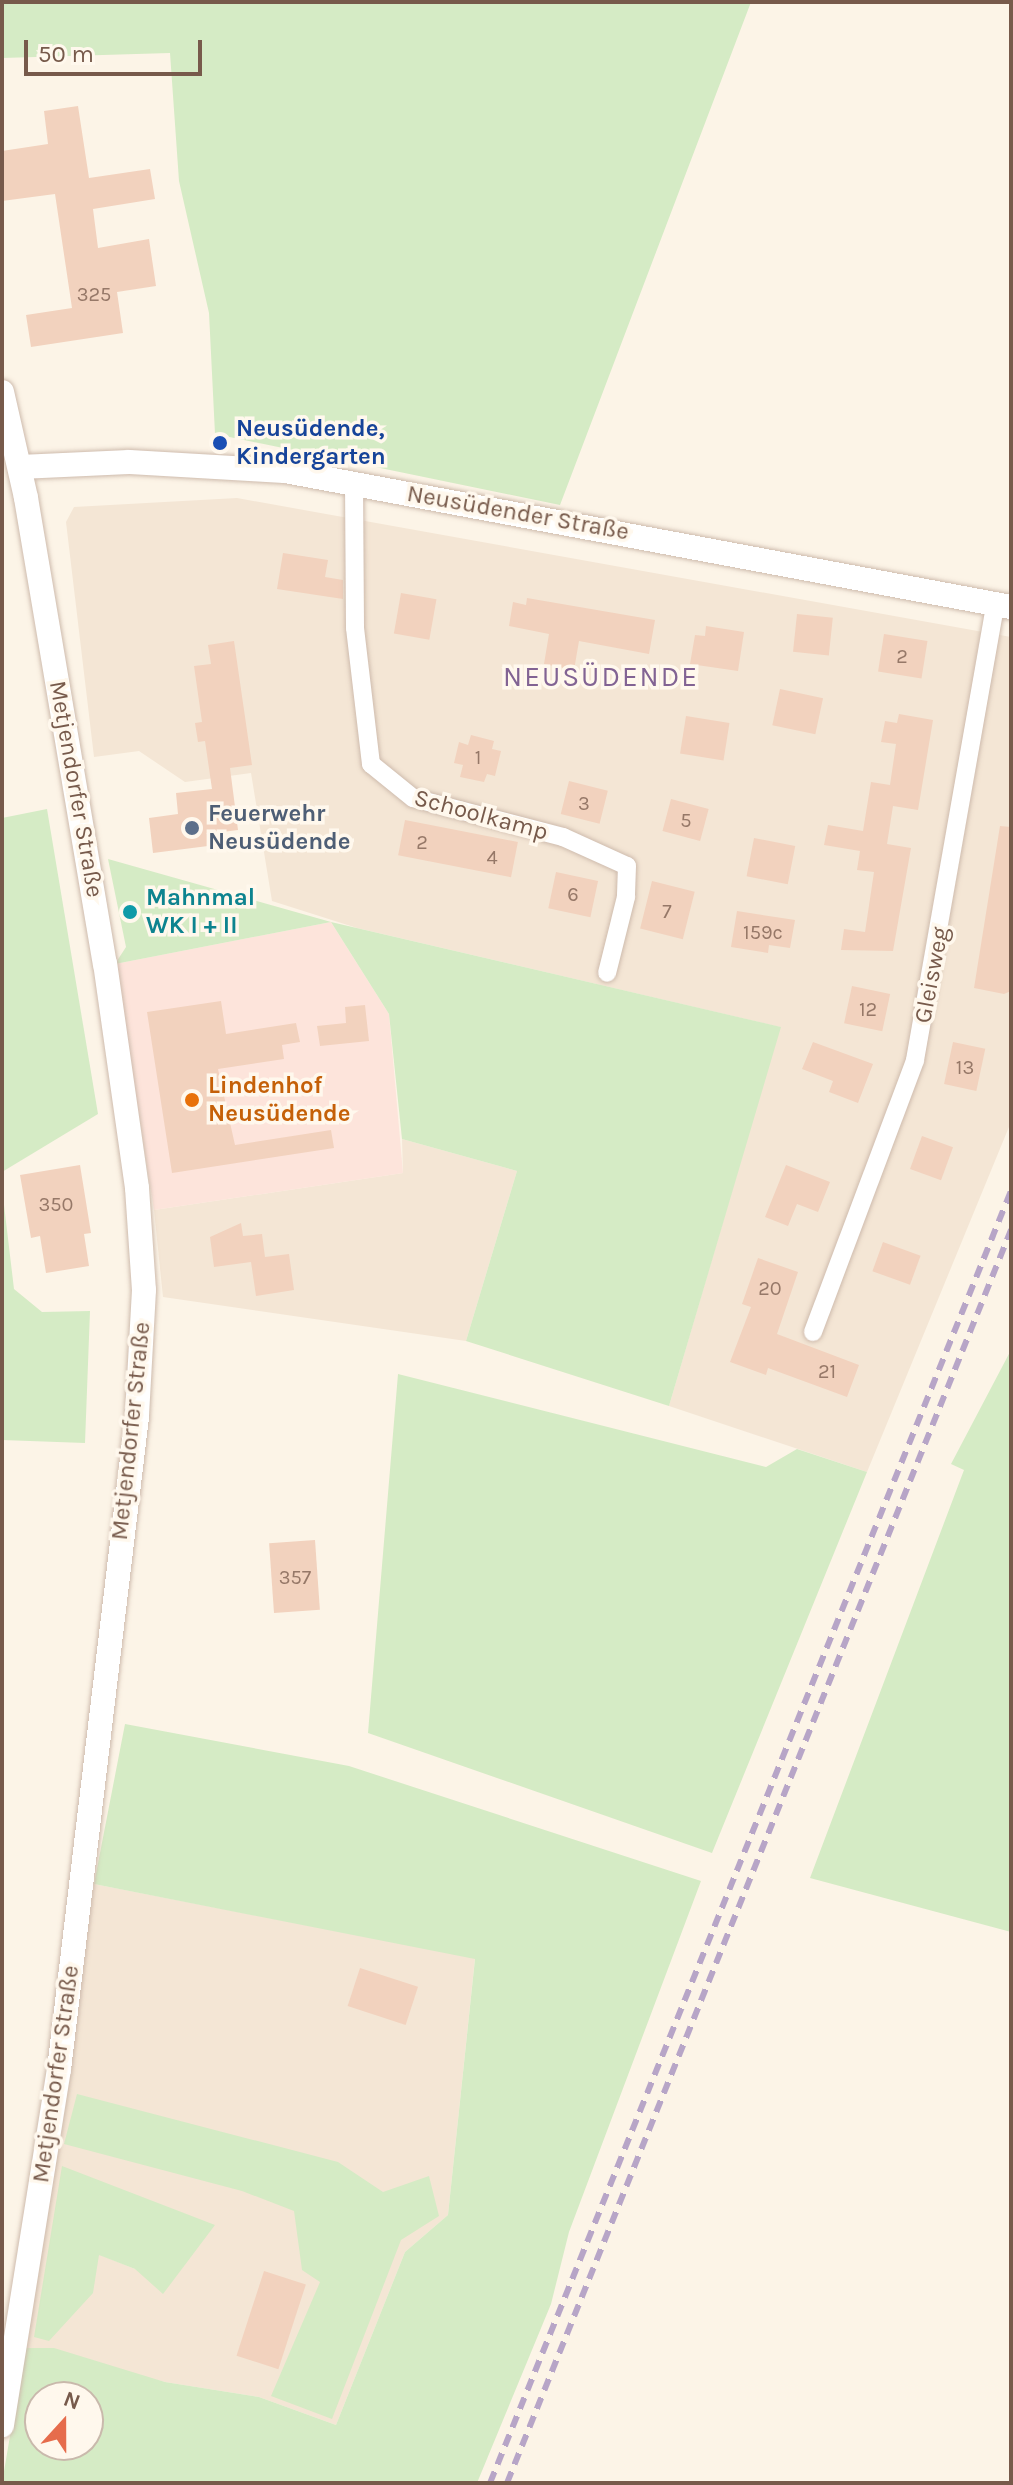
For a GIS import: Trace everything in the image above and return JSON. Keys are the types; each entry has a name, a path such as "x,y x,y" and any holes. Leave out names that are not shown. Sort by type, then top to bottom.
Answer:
{"street":[{"name":"Metjendorfer Straße","path":"2,392 20,467 105,963 137,1188 144,1290 137,1417 59,2069 2,2425"},
{"name":"Neusüdender Straße","path":"20,467 203,463 354,483 1003,605"},
{"name":"Schoolkamp","path":"354,483 355,628 371,764 413,798 563,837 627,866 626,897 607,973"},
{"name":"Gleisweg","path":"813,1332 915,1060 1003,605"}],"shaded area":[{"path":"237,498 1011,637 1011,1122 867,1472 669,1406 780,1027 357,928 272,901 251,773 185,782 139,751 94,757 66,522 74,507"},
{"path":"331,922 389,1014 403,1173 154,1210 115,964"},
{"path":"402,1139 517,1171 466,1341 163,1297 154,1210 403,1173"},
{"path":"94,1884 475,1958 448,2215 405,2252 336,2425 259,2397 165,2382 25,2348","holes":["215,2225 135,2269 98,2254"]}],"green space":[{"path":"2,2 751,2 560,505 215,434 209,313 179,181 170,53 2,58"},
{"path":"47,809 98,1114 2,1172 2,818"},
{"path":"108,859 331,922 115,964 126,947"},
{"path":"331,922 781,1027 669,1406 466,1341 517,1171 402,1139 389,1014"},
{"path":"2,1188 14,1289 42,1312 90,1311 85,1443 2,1440"},
{"path":"1011,1350 1011,1932 810,1878 964,1470 951,1464"},
{"path":"398,1374 766,1467 797,1449 867,1472 712,1853 368,1733"},
{"path":"125,1724 349,1766 701,1881 569,2232 551,2304 477,2483 2,2483 25,2348 54,2348 165,2382 259,2397 336,2425 405,2252 448,2215 475,1959 94,1884"},
{"path":"77,2094 338,2162 383,2192 429,2176 439,2216 401,2240 332,2419 271,2396 320,2282 302,2270 294,2211 242,2191 64,2144"},
{"path":"62,2166 215,2225 163,2294 135,2269 99,2255 93,2293 49,2341 34,2337"}],"building":[{"path":"78,106 89,178 150,169 155,199 93,209 98,248 149,239 156,286 117,292 123,333 31,347 26,315 72,308 55,194 2,201 2,151 48,144 44,111"},
{"path":"283,553 328,560 325,577 343,580 343,599 277,589"},
{"path":"401,593 436,599 429,640 394,633"},
{"path":"527,598 655,620 649,654 579,641 574,670 544,664 549,634 509,626 513,602 526,605"},
{"path":"797,614 833,618 829,656 793,652"},
{"path":"706,626 744,632 738,671 690,664 695,635 705,636"},
{"path":"884,634 927,641 922,678 878,672"},
{"path":"234,641 252,765 230,768 238,830 207,834 208,846 153,853 149,818 178,814 176,793 212,789 205,741 198,742 195,723 202,722 194,666 211,664 208,645"},
{"path":"780,689 823,698 815,734 772,725"},
{"path":"899,714 933,720 918,810 893,806 887,844 911,848 893,951 841,950 844,929 865,932 874,872 857,870 860,851 824,845 828,825 863,831 871,782 890,785 896,744 881,742 885,721 897,723"},
{"path":"686,716 729,723 724,760 680,754"},
{"path":"471,735 494,741 492,749 501,751 495,776 487,774 484,782 460,777 463,765 454,763 459,742 468,745"},
{"path":"569,781 608,791 600,824 561,814"},
{"path":"671,799 709,809 700,841 662,831"},
{"path":"405,820 518,842 511,877 398,855"},
{"path":"1000,826 1011,827 1011,991 1004,994 974,988"},
{"path":"754,838 795,846 788,884 747,876"},
{"path":"556,872 598,881 590,917 548,908"},
{"path":"652,881 695,892 683,939 640,929"},
{"path":"737,911 795,920 790,948 769,945 768,953 731,947"},
{"path":"852,986 890,994 882,1031 844,1023"},
{"name":"Lindenhof Neusüdende","path":"221,1001 226,1034 296,1023 300,1042 282,1045 284,1059 218,1069 235,1145 331,1130 334,1148 172,1173 147,1012"},
{"path":"365,1005 369,1041 320,1046 317,1026 346,1023 345,1007"},
{"path":"813,1042 873,1064 858,1103 829,1092 833,1081 802,1069"},
{"path":"953,1042 985,1049 976,1091 944,1084"},
{"path":"922,1136 953,1147 941,1180 910,1169"},
{"path":"80,1165 91,1233 84,1234 89,1266 46,1273 40,1236 31,1238 20,1175"},
{"path":"786,1165 830,1182 818,1212 797,1204 788,1226 765,1217"},
{"path":"241,1223 243,1236 262,1234 265,1257 289,1254 294,1290 256,1296 251,1262 214,1267 210,1237"},
{"path":"883,1242 921,1256 910,1285 872,1271"},
{"path":"758,1258 798,1272 777,1334 859,1365 847,1397 768,1368 766,1375 730,1362 751,1307 742,1304"},
{"path":"315,1540 320,1610 274,1613 269,1543"},
{"path":"360,1968 418,1987 406,2025 348,2006"},
{"path":"264,2271 306,2285 278,2369 236,2356"}],"railway":[{"path":"490,2483 1011,1191"},
{"path":"507,2483 1011,1230"}],"place":[{"name":"Neusüdende, Kindergarten","path":"220,443"},
{"name":"Feuerwehr Neusüdende","path":"192,828"},
{"name":"Mahnmal WK I + II","path":"130,912"},
{"name":"Lindenhof Neusüdende","path":"192,1100"}],"district":[{"name":"NEUSÜDENDE","path":"601,677"}]}
